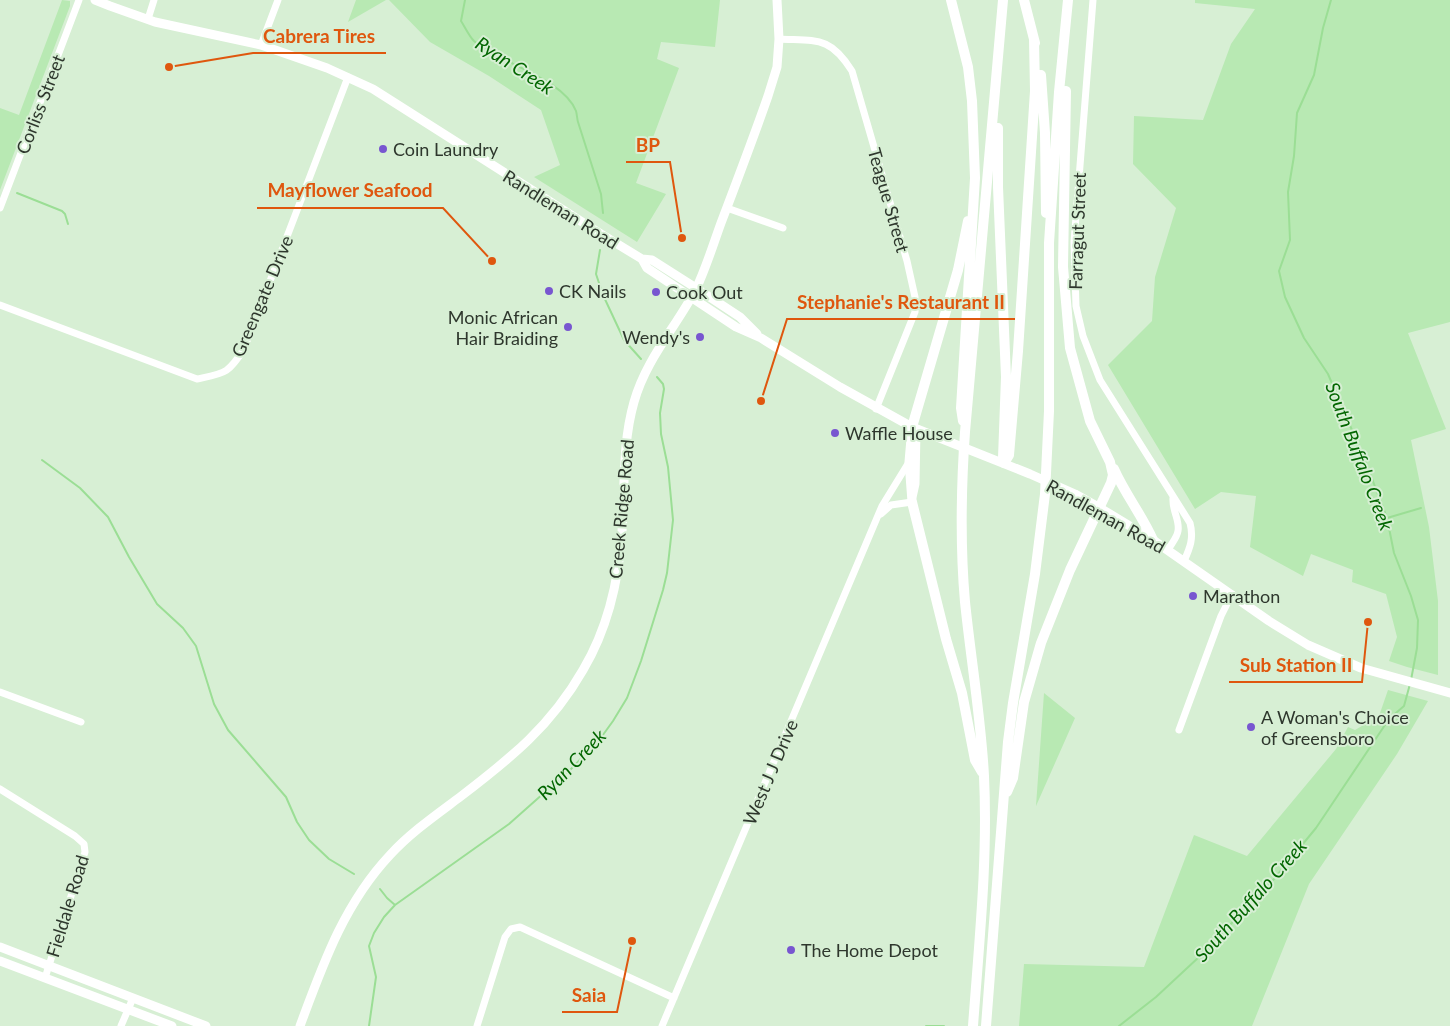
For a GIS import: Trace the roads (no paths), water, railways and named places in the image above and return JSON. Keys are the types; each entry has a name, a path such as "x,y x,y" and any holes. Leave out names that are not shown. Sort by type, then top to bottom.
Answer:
{"highway":[{"path":"951,0 968,68 975,178 961,408 965,432"},
{"path":"973,1026 985,861 984,775 962,554 961,499 965,432 1003,0"},
{"path":"1024,0 1039,56 1043,99 1045,206 1049,243"},
{"path":"986,1026 1003,803 1013,702 1035,574 1045,494 1049,411 1049,243 1059,92 1068,0"},
{"path":"1068,0 1063,267 1070,348 1090,421 1121,484 1146,523 1153,540"},
{"path":"1004,463 1009,455 1018,351 1035,91 1034,39"},
{"path":"998,62 1000,83 998,187 1006,377 1002,453 1004,463"},
{"path":"915,429 958,270 975,178"},
{"path":"1003,803 1013,778 1024,702 1041,643 1070,570 1111,483 1110,462"},
{"path":"912,502 962,693 975,760 984,775"}],"main road":[{"name":"Randleman Road","path":"95,0 148,19 261,45 312,62 348,77 378,93 642,259 652,260 740,317 761,338"},
{"name":"Creek Ridge Road","path":"300,1026 334,938 356,898 370,878 404,840 493,772 531,739 555,712 585,667 606,617 616,582 621,547 626,441 634,400 644,373 696,288 768,96 777,67 779,39 777,0"},
{"name":"Randleman Road","path":"642,259 647,268 736,327 761,338 876,409 915,429 1030,474 1075,494 1100,508 1153,540 1282,629 1314,648 1361,668 1450,693"},
{"name":"West J J Drive","path":"912,502 909,462 915,429"},
{"path":"0,947 206,1026"},
{"path":"0,960 172,1026"}],"street":[{"name":"Corliss Street","path":"0,208 79,0"},
{"path":"148,19 154,0"},
{"path":"261,45 278,0"},
{"name":"Farragut Street","path":"1093,0 1074,242 1076,306 1083,336 1100,380 1186,518 1191,530 1191,544 1184,561"},
{"name":"Teague Street","path":"779,39 822,42 835,49 852,71 907,262 915,297 915,312 876,409"},
{"name":"Greengate Drive","path":"0,305 197,379 222,374 233,365 244,350 348,77"},
{"path":"727,208 784,228"},
{"path":"878,518 889,506 912,502 916,484 915,429"},
{"name":"West J J Drive","path":"662,1026 885,501 909,462"},
{"name":"Farragut Street","path":"1168,550 1178,532 1178,525 1172,508 1173,498"},
{"path":"1180,730 1221,616 1232,594"},
{"path":"0,692 81,722"},
{"name":"Fieldale Road","path":"0,789 75,836 84,844 85,852 45,978"},
{"path":"477,1026 505,937 511,929 520,927 674,998"},
{"path":"122,1026 133,998"}],"waterway":[{"name":"Ryan Creek","path":"465,0 461,21 474,41 499,57 545,80 569,99 576,111 601,194 603,213"},
{"name":"South Buffalo Creek","path":"1331,0 1323,28 1314,75 1297,113 1294,156 1288,192 1290,240 1279,271 1285,297 1304,338 1328,374 1387,518 1394,553 1411,596 1418,620 1417,648 1411,680"},
{"path":"17,193 62,211 68,224"},
{"name":"Ryan Creek","path":"600,250 596,274 603,295 624,340 641,359"},
{"name":"Ryan Creek","path":"369,1026 376,977 369,946 374,933 384,917 395,905 509,824 571,769 600,739 627,698 641,661 663,590 667,573 673,520 668,467 661,434 660,413 664,389 663,384 657,377"},
{"path":"42,460 80,488 108,517 157,604 183,628 196,646 214,704 228,730 286,797 297,822 309,840 329,859 354,874"},
{"path":"1387,518 1421,508"},
{"name":"South Buffalo Creek","path":"1119,1026 1156,997 1199,957 1274,879 1316,828 1389,719 1404,706 1410,684"},
{"path":"380,889 395,905"},
{"name":"South Buffalo Creek","path":"926,1026 944,1026"}],"place":[{"name":"Cabrera Tires","path":"169,67"},
{"name":"Coin Laundry","path":"383,149"},
{"name":"BP","path":"682,238"},
{"name":"Mayflower Seafood","path":"492,261"},
{"name":"CK Nails","path":"549,291"},
{"name":"Cook Out","path":"656,292"},
{"name":"Monic African Hair Braiding","path":"568,327"},
{"name":"Wendy's","path":"700,337"},
{"name":"Stephanie's Restaurant II","path":"761,401"},
{"name":"Waffle House","path":"835,433"},
{"name":"Marathon","path":"1193,596"},
{"name":"Sub Station II","path":"1368,622"},
{"name":"A Woman's Choice of Greensboro","path":"1251,727"},
{"name":"Saia","path":"632,941"},
{"name":"The Home Depot","path":"791,950"}]}
